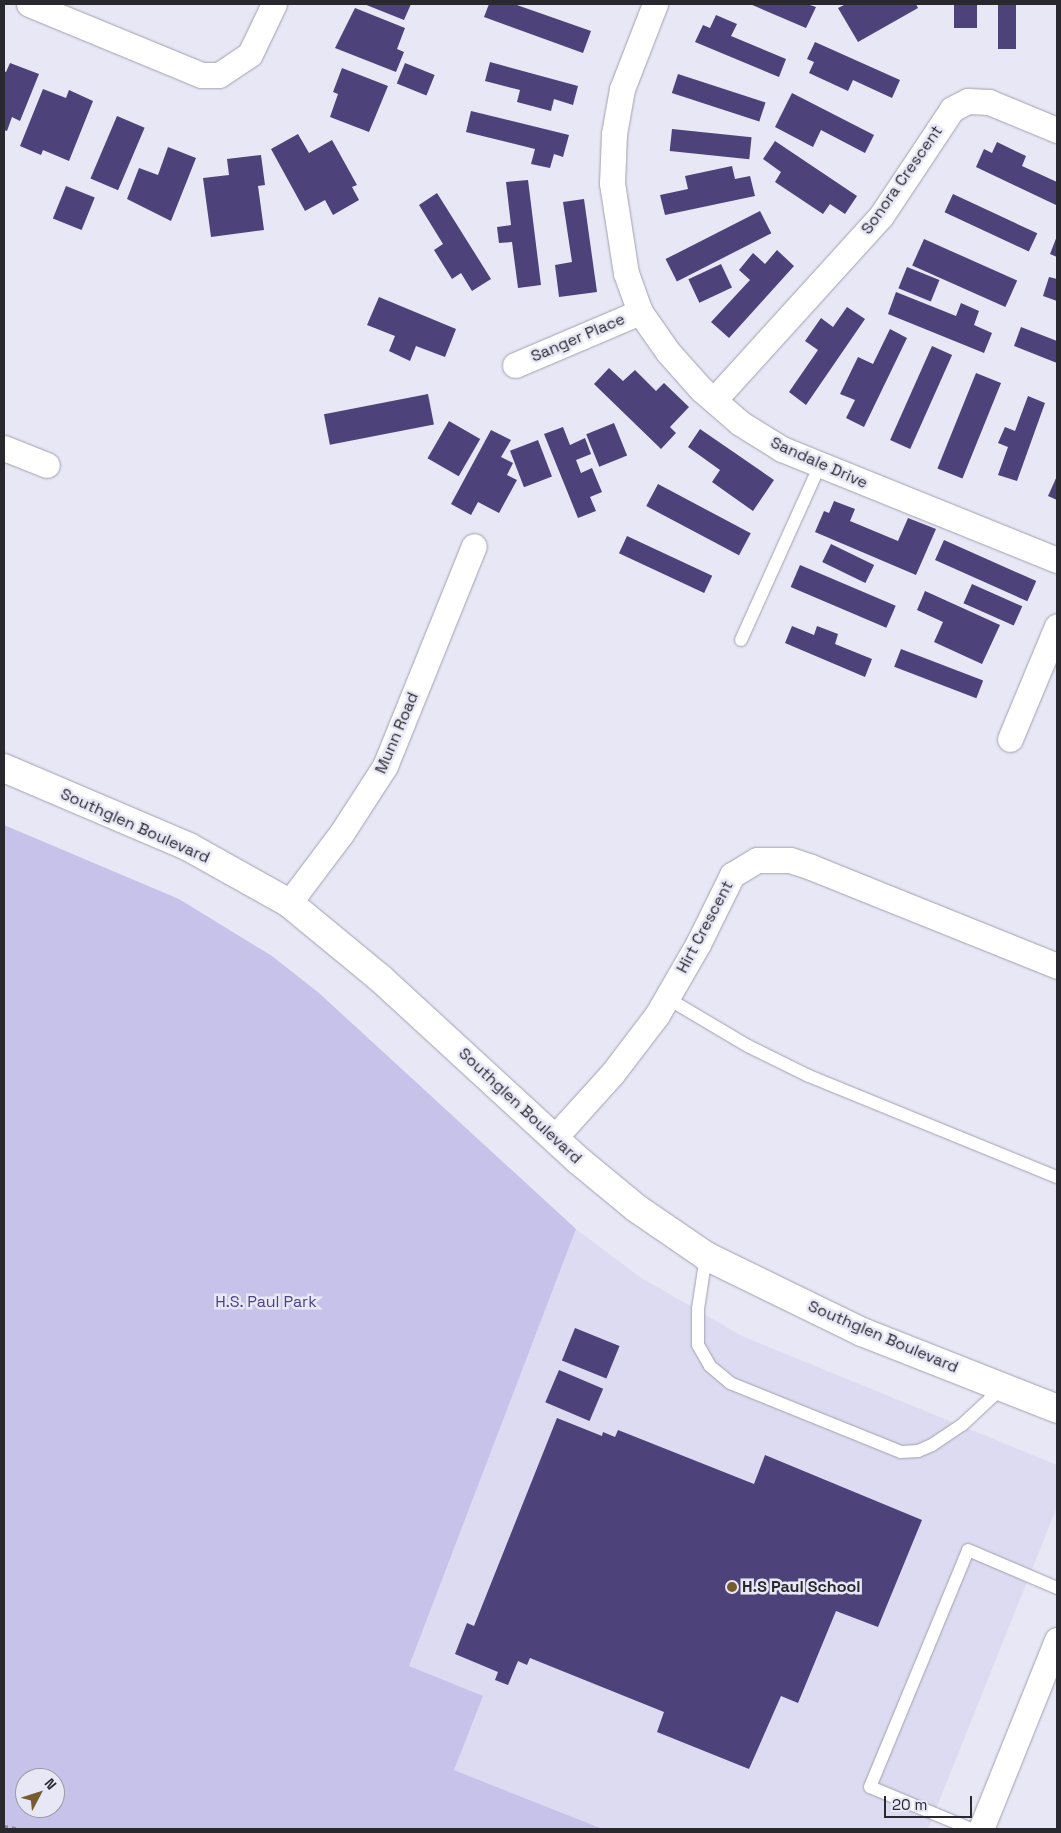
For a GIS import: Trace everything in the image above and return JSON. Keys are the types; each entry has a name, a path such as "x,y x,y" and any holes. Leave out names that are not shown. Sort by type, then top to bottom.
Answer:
{"street":[{"path":"29,4 202,75 218,75 250,54 274,4"},
{"name":"Sandale Drive","path":"656,4 622,89 614,134 612,183 617,230 626,273 640,312 668,352 714,400 740,423 782,449 1057,560"},
{"name":"Sonora Crescent","path":"714,400 881,216 952,109 968,101 989,102 1057,130"},
{"name":"Sanger Place","path":"515,365 640,312"},
{"path":"4,448 47,465"},
{"name":"Munn Road","path":"289,903 351,820 385,766 474,546"},
{"path":"1010,739 1057,626"},
{"name":"Southglen Boulevard","path":"4,768 189,847 289,903 380,978 555,1136 578,1160 636,1208 706,1256 862,1332 1004,1386 1057,1409"},
{"name":"Hirt Crescent","path":"555,1136 612,1074 667,998 732,876 757,860 772,858 811,866 1057,966"},
{"path":"981,1829 1057,1640"}],"lane":[{"path":"741,640 820,465"},
{"path":"667,998 748,1046 808,1076 1057,1177"},
{"path":"706,1256 698,1309 698,1345 710,1366 730,1383 901,1452 918,1451 932,1445 962,1425 1004,1386"},
{"path":"971,1829 870,1787 968,1550 1057,1588"}],"path":[{"path":"4,1826 21,1829"}],"shaded area":[{"name":"H.S Paul School","path":"576,1229 640,1277 742,1336 1057,1465 1057,1507 928,1829 603,1829 454,1770 408,1666"}],"green space":[{"name":"H.S. Paul Park","path":"4,825 179,899 272,956 319,993 576,1229 409,1666 483,1696 454,1770 603,1829 4,1829"}],"building":[{"path":"364,4 411,4 404,20"},
{"path":"489,4 514,4 591,31 583,53 484,17"},
{"path":"750,4 807,4 816,7 806,28"},
{"path":"846,4 916,4 918,8 858,42 838,8"},
{"path":"954,4 977,4 977,28 954,28"},
{"path":"998,4 1016,4 1016,49 998,49"},
{"path":"355,8 405,28 397,49 404,52 396,72 335,48"},
{"path":"716,15 737,24 731,36 786,59 779,77 695,42 703,25 710,28"},
{"path":"815,42 900,80 892,98 853,80 848,91 809,73 814,62 807,59"},
{"path":"490,62 578,86 573,105 554,99 551,111 517,102 520,90 485,81"},
{"path":"10,63 39,74 20,121 12,117 7,131 4,130 4,71 6,72"},
{"path":"405,63 435,75 426,95 397,83"},
{"path":"342,68 388,86 369,132 330,117 338,94 333,92"},
{"path":"678,74 765,102 759,121 672,93"},
{"path":"43,89 66,98 69,90 93,101 69,161 43,150 41,155 20,146"},
{"path":"792,93 874,135 865,153 821,130 813,147 775,127"},
{"path":"471,111 569,135 563,157 554,154 550,168 531,164 535,149 466,132"},
{"path":"117,116 145,128 118,190 90,179"},
{"path":"672,129 752,137 749,159 670,151"},
{"path":"298,134 309,153 332,140 357,185 352,187 359,200 333,215 325,200 305,211 271,149"},
{"path":"775,141 857,196 845,214 830,204 823,214 775,182 781,172 763,159"},
{"path":"997,142 1026,156 1022,166 1057,182 1056,205 976,167 984,149 992,153"},
{"path":"168,147 196,158 171,221 127,199 139,168 158,175"},
{"path":"261,155 265,185 258,186 264,230 211,237 203,178 229,175 227,159"},
{"path":"732,166 735,179 750,176 755,196 665,215 660,195 688,189 685,176"},
{"path":"528,180 541,285 518,288 512,242 499,243 497,227 511,225 506,182"},
{"path":"66,186 95,198 82,230 53,218"},
{"path":"437,193 491,279 472,291 461,273 452,279 434,250 443,244 419,205"},
{"path":"953,194 1037,233 1029,251 945,212"},
{"path":"584,199 597,292 559,297 555,265 572,262 563,202"},
{"path":"760,211 771,233 677,281 666,259"},
{"path":"1057,236 1057,257 1050,254"},
{"path":"924,239 1017,280 1005,307 912,265"},
{"path":"777,250 794,266 729,338 711,322 750,280 739,270 753,253 765,264"},
{"path":"721,264 732,288 699,303 688,279"},
{"path":"907,267 939,280 931,301 898,288"},
{"path":"1049,277 1057,279 1057,301 1043,296"},
{"path":"896,292 956,316 961,303 979,311 974,325 992,333 984,353 888,314"},
{"path":"379,297 456,329 445,357 416,346 410,361 389,351 395,336 367,325"},
{"path":"847,307 865,319 806,405 789,392 818,350 805,341 821,318 833,327"},
{"path":"1021,327 1057,341 1057,363 1014,346"},
{"path":"890,329 907,338 864,427 846,418 855,400 840,394 858,357 873,364"},
{"path":"932,346 952,355 910,449 890,440"},
{"path":"609,368 623,381 635,370 656,391 664,383 689,407 670,427 676,433 661,449 594,384"},
{"path":"976,373 1001,383 962,479 937,468"},
{"path":"428,394 434,424 330,445 324,414"},
{"path":"1028,396 1045,403 1017,481 998,475 1008,447 998,443 1005,427 1015,431"},
{"path":"449,421 480,439 459,476 428,458"},
{"path":"614,423 627,455 599,467 586,434"},
{"path":"563,427 570,445 585,438 591,454 576,460 581,473 592,468 602,492 590,497 596,511 578,518 544,434"},
{"path":"700,429 774,480 753,511 712,482 720,470 688,447"},
{"path":"491,430 511,440 501,457 513,463 507,475 517,480 499,513 478,502 471,515 451,504"},
{"path":"538,440 552,476 524,487 510,451"},
{"path":"1057,476 1057,500 1048,496"},
{"path":"658,484 751,533 739,555 646,506"},
{"path":"834,501 855,509 850,521 898,541 908,518 936,529 916,575 815,532 824,511 829,513"},
{"path":"627,536 712,576 704,593 619,553"},
{"path":"944,540 1036,581 1027,601 935,560"},
{"path":"831,544 874,565 865,583 822,562"},
{"path":"800,565 896,606 886,628 791,587"},
{"path":"972,584 1022,606 1014,626 963,603"},
{"path":"925,591 1000,625 982,664 934,642 943,622 917,610"},
{"path":"792,626 814,635 817,626 838,634 835,644 872,659 865,677 785,643"},
{"path":"901,649 983,681 976,698 894,667"},
{"path":"575,1328 620,1346 606,1378 562,1360"},
{"path":"559,1370 603,1389 590,1421 545,1402"},
{"path":"557,1418 602,1436 603,1432 615,1437 618,1430 754,1484 765,1455 922,1520 878,1627 836,1611 798,1703 781,1696 749,1769 657,1732 664,1712 530,1658 527,1665 518,1661 508,1685 495,1680 498,1672 455,1654 467,1623 474,1626"}],"place":[{"name":"H.S Paul School","path":"732,1587"}]}
